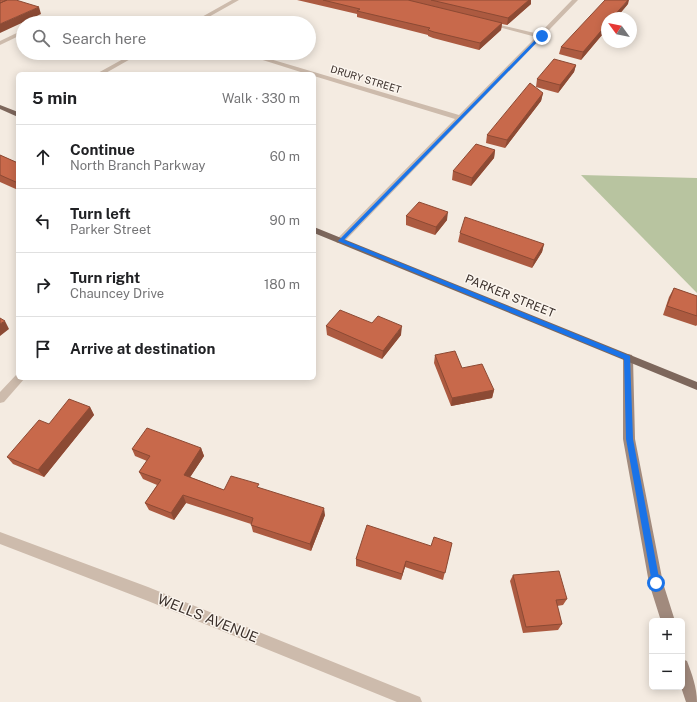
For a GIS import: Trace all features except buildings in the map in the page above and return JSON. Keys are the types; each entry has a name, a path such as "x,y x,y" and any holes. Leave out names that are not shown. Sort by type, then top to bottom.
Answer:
{"main road":[{"path":"0,107 16,114"},
{"name":"PARKER STREET","path":"316,231 697,386"}],"street":[{"path":"207,16 236,0"},
{"path":"340,241 542,36 575,0"},
{"path":"482,22 542,36"},
{"path":"0,43 16,35"},
{"path":"103,72 125,60"},
{"name":"DRURY STREET","path":"267,60 307,72"},
{"name":"DRURY STREET","path":"316,75 460,118"},
{"path":"628,358 629,439 656,583 667,618"},
{"path":"0,398 18,380"},
{"name":"WELLS AVENUE","path":"0,538 148,594 415,702"},
{"path":"685,676 693,702"}],"green space":[{"path":"581,175 697,178 697,293"}],"route":[{"path":"542,36 340,241 628,358 629,439 656,583"}]}
